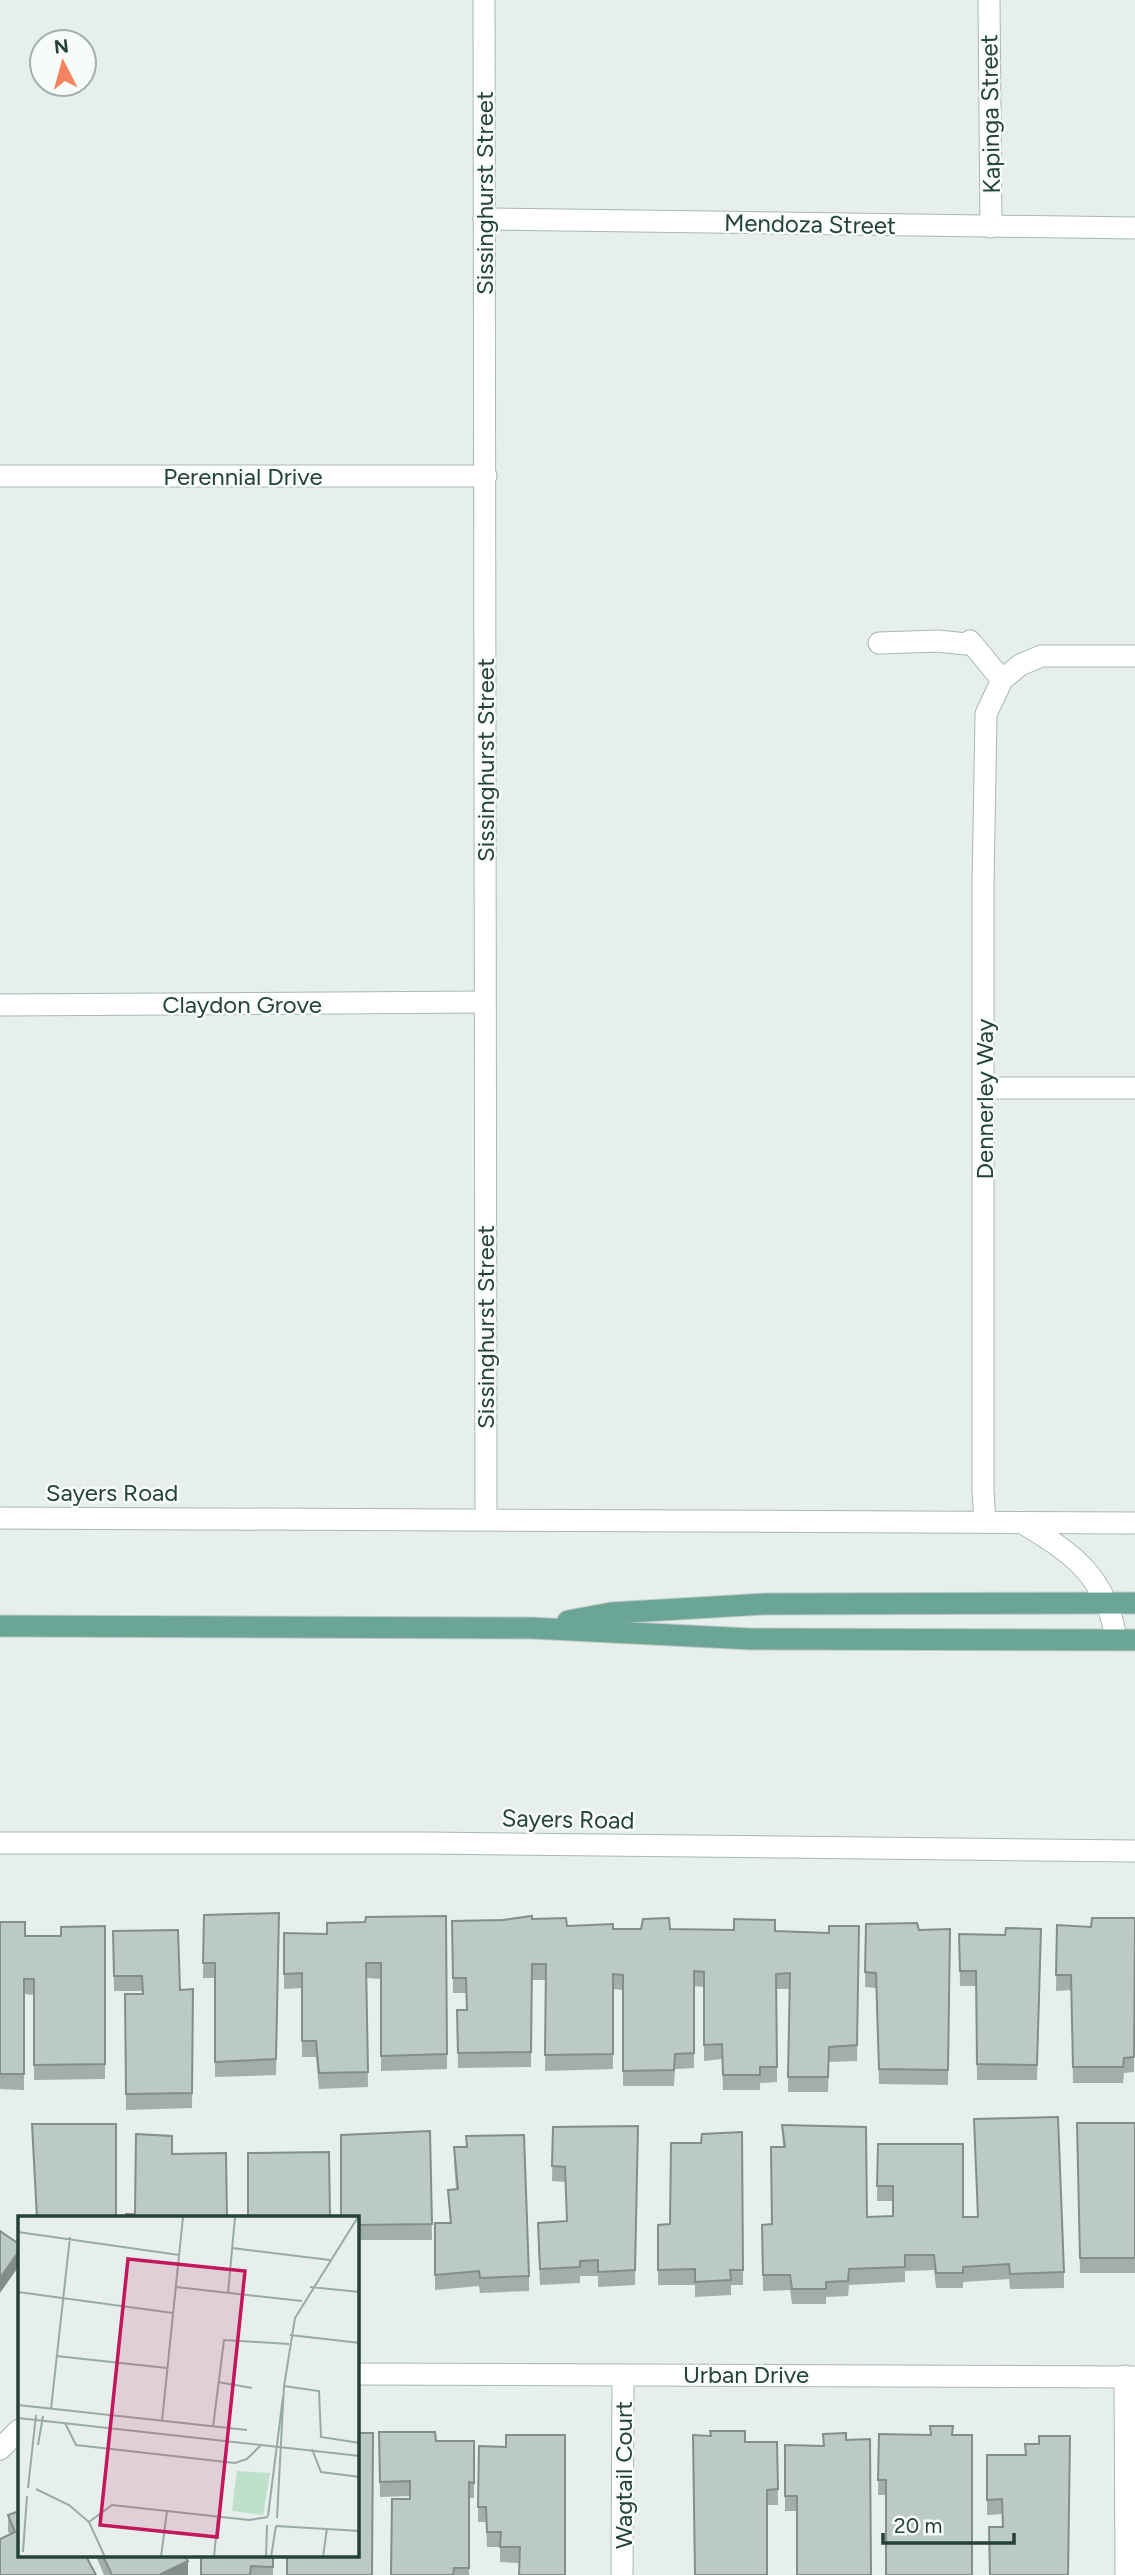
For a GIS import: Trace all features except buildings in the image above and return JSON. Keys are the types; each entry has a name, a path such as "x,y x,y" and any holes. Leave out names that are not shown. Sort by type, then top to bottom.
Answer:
{"main road":[{"path":"531,1628 611,1613 765,1605 1135,1603"},
{"path":"0,1626 531,1628 751,1639 1126,1639"}],"street":[{"name":"Sissinghurst Street","path":"484,0 486,1519"},
{"name":"Kapinga Street","path":"989,0 991,227"},
{"name":"Mendoza Street","path":"484,219 1135,228"},
{"name":"Perennial Drive","path":"0,476 486,476"},
{"path":"878,643 956,642 966,645 970,641 1002,680 1020,665 1041,656 1135,656"},
{"name":"Dennerley Way","path":"985,1522 983,886 986,714 1002,680"},
{"name":"Claydon Grove","path":"0,1005 484,1002"},
{"path":"985,1088 1135,1088"},
{"name":"Sayers Road","path":"0,1518 1135,1523"},
{"path":"1022,1522 1074,1557 1086,1569 1126,1639"},
{"name":"Sayers Road","path":"0,1843 425,1843 1135,1851"},
{"name":"Urban Drive","path":"359,2374 1130,2376"},
{"name":"Wagtail Court","path":"622,2575 623,2375"},
{"path":"1126,2575 1130,2376"},
{"path":"0,2449 18,2431"}]}
